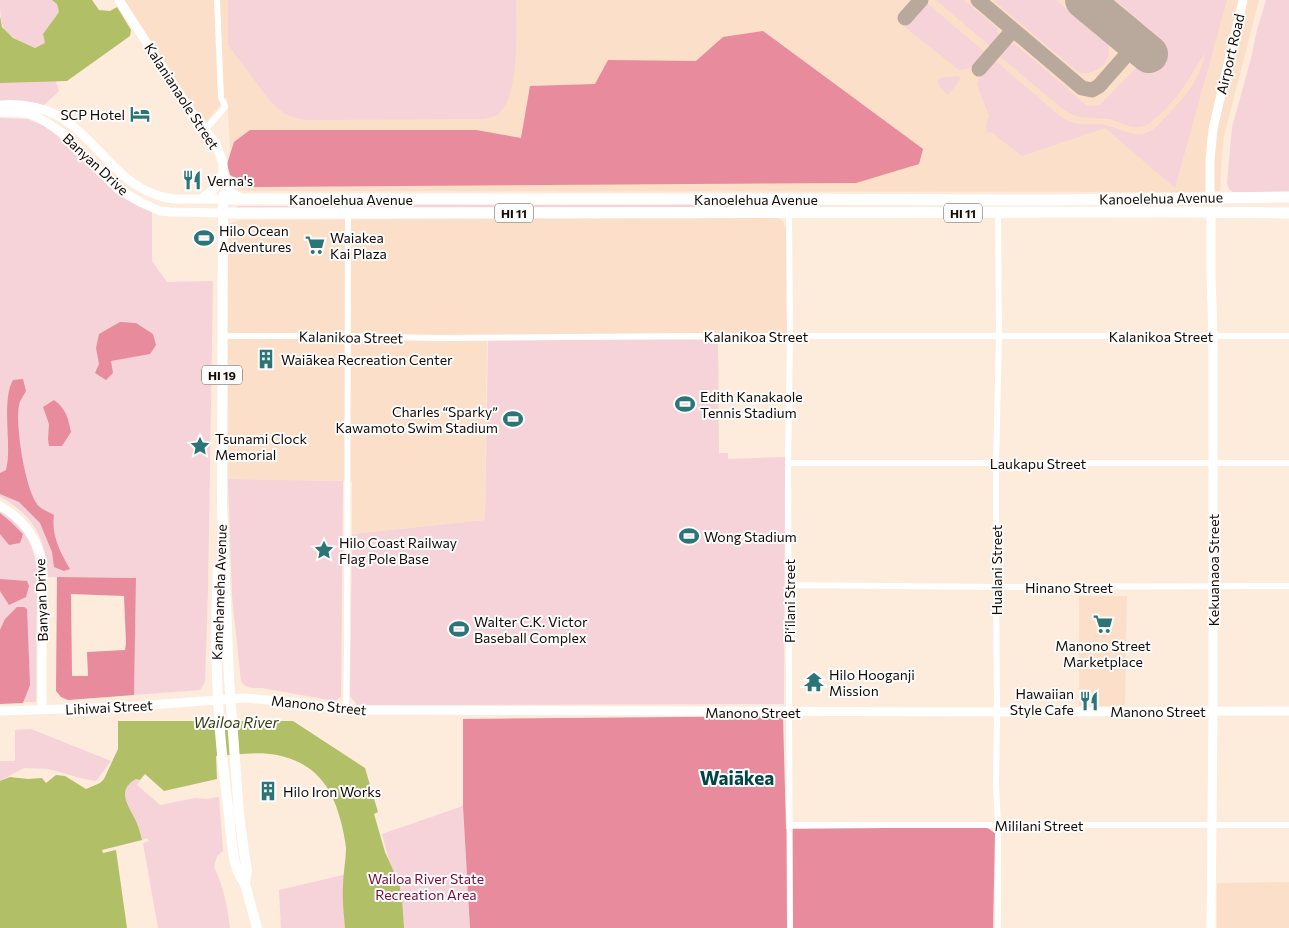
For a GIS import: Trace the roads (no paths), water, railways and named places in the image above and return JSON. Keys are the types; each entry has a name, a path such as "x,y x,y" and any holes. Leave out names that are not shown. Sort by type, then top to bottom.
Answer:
{"highway":[{"path":"223,175 229,193 243,199"},
{"name":"Kanoelehua Avenue","path":"223,200 1051,200 1289,197"},
{"path":"1210,198 1211,213"},
{"path":"758,199 782,208 789,213 795,207 808,200"},
{"name":"Kanoelehua Avenue","path":"223,213 1289,213"}],"main road":[{"name":"Kamehameha Avenue","path":"223,200 222,506 226,619 239,814 247,870 245,884"},
{"name":"Kamehameha Avenue","path":"222,506 216,611 218,700 222,760 234,854 238,872 245,884 257,928"}],"street":[{"name":"Kalanianaole Street","path":"119,0 218,150 223,164 223,200"},
{"path":"206,132 225,106 221,98 217,0"},
{"name":"Airport Road","path":"1210,198 1211,144 1217,109 1243,0"},
{"name":"Banyan Drive","path":"0,105 10,104 34,107 62,118 75,128 120,173 134,184 149,192 165,198 223,200"},
{"name":"Banyan Drive","path":"0,112 26,113 46,122 62,133 118,189 142,203 160,211 223,213"},
{"path":"201,199 215,188 223,175"},
{"path":"346,710 348,650 348,213"},
{"name":"Pi‘ilani Street","path":"789,213 790,928"},
{"name":"Hualani Street","path":"998,213 999,336 996,463 998,928"},
{"name":"Kekuanaoa Street","path":"1211,213 1213,336 1211,928"},
{"name":"Kalanikoa Street","path":"222,336 438,338 1289,336"},
{"name":"Laukapu Street","path":"788,463 1289,463"},
{"name":"Banyan Drive","path":"0,506 17,517 25,526 36,543 42,561 42,710"},
{"name":"Hinano Street","path":"789,586 1289,586"},
{"name":"Manono Street","path":"218,700 272,700 346,710 790,712 1289,711"},
{"name":"Lihiwai Street","path":"0,711 123,707 218,700"},
{"name":"Mililani Street","path":"790,825 1289,825"}],"water":[{"path":"52,0 92,0 99,10 110,11 117,7 131,30 130,36 67,81 0,83 0,16 2,27 13,38 35,48 45,43 43,34 59,12 57,4"},
{"name":"Wailoa River","path":"118,721 293,721 365,768 378,812 374,814 385,852 399,883 404,928 345,928 343,876 346,848 341,822 333,797 320,778 302,764 277,755 254,753 216,756 217,779 164,791 145,774 140,780 136,779 130,783 125,792 125,797 137,822 142,840 102,850 103,853 116,850 127,928 0,928 0,781 10,777 42,778 46,783 56,775 65,776 86,789 100,783 104,779 118,749"}],"place":[{"name":"SCP Hotel","path":"140,114"},
{"name":"Verna's","path":"192,180"},
{"name":"Hilo Ocean Adventures","path":"204,238"},
{"name":"Waiakea Kai Plaza","path":"315,245"},
{"name":"Waiākea Recreation Center","path":"266,359"},
{"name":"Edith Kanakaole Tennis Stadium","path":"685,404"},
{"name":"Charles “Sparky” Kawamoto Swim Stadium","path":"513,419"},
{"name":"Tsunami Clock Memorial","path":"200,446"},
{"name":"Wong Stadium","path":"689,536"},
{"name":"Hilo Coast Railway Flag Pole Base","path":"324,550"},
{"name":"Manono Street Marketplace","path":"1103,624"},
{"name":"Walter C.K. Victor Baseball Complex","path":"459,629"},
{"name":"Hilo Hooganji Mission","path":"814,682"},
{"name":"Hawaiian Style Cafe","path":"1089,701"},
{"name":"Hilo Iron Works","path":"268,791"}],"district":[{"name":"Waiākea","path":"737,777"}],"park label":[{"name":"Wailoa River State Recreation Area","path":"426,886"}]}
